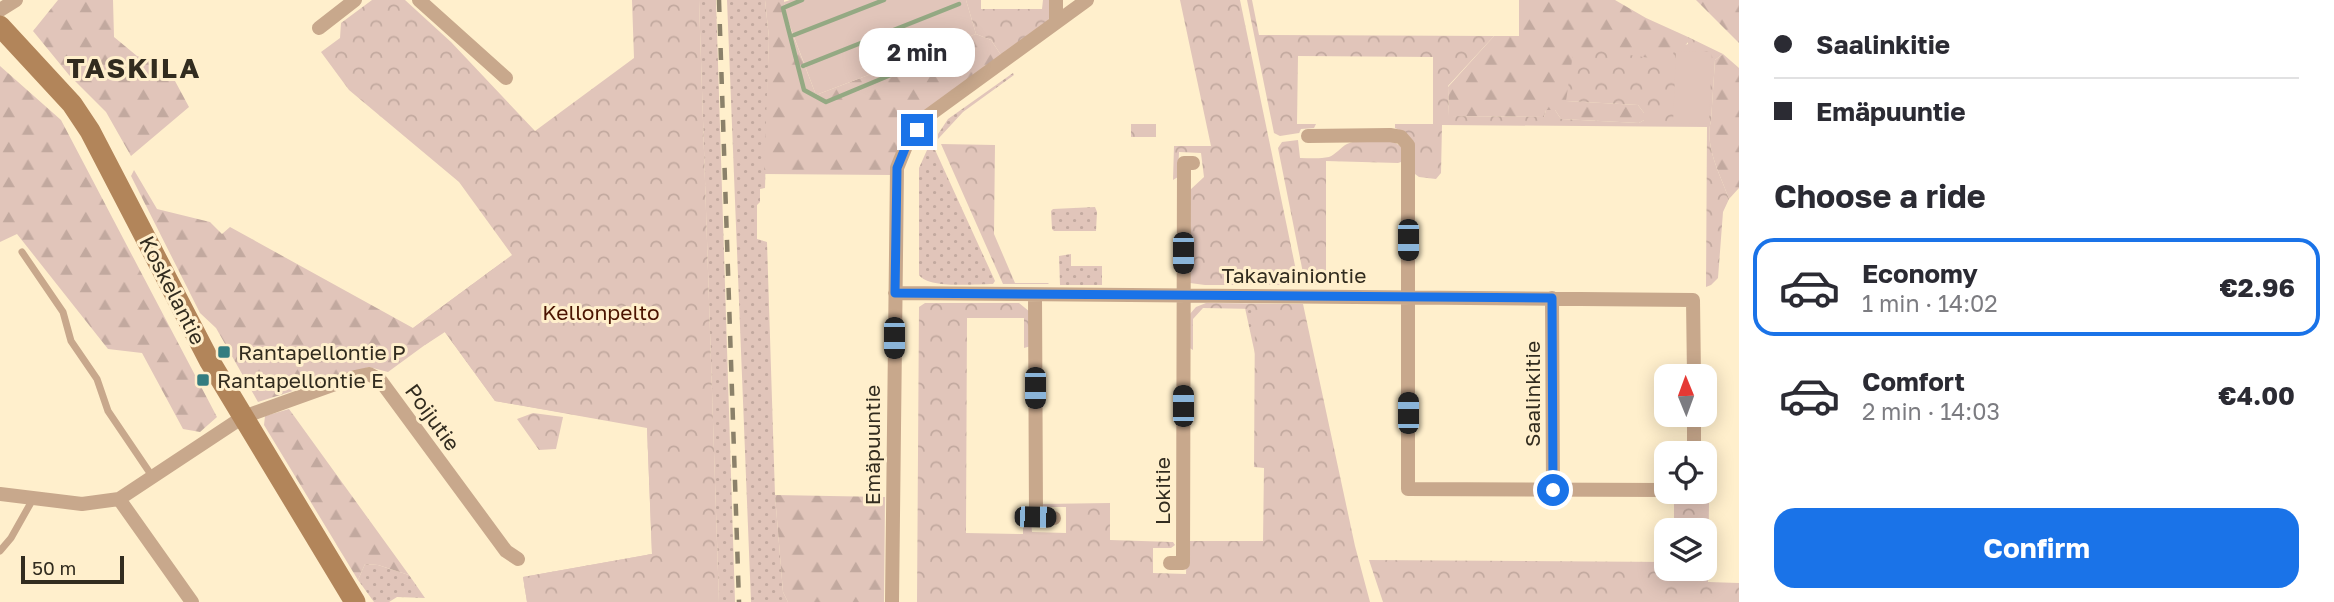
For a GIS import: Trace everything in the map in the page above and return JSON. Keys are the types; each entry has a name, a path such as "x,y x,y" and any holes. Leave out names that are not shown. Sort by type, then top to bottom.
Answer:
{"main road":[{"name":"Koskelantie","path":"0,26 72,104 90,131 209,360 355,602"}],"street":[{"path":"0,10 16,0"},
{"path":"318,29 355,0"},
{"path":"419,0 506,78"},
{"path":"1056,0 1056,21"},
{"name":"Emäpuuntie","path":"892,602 897,168 908,141 925,118 1087,0"},
{"path":"1308,136 1390,135 1401,137 1408,145 1408,489 1654,490"},
{"name":"Lokitie","path":"1170,563 1183,563 1184,163 1193,163"},
{"name":"Takavainiontie","path":"895,293 1693,300 1694,364"},
{"path":"1035,295 1035,517 1054,518"},
{"name":"Saalinkitie","path":"1552,298 1553,490"},
{"name":"Poijutie","path":"119,499 243,416 362,374 375,376 380,380 506,551 518,559"},
{"path":"0,494 82,504 119,499 186,599"}],"lane":[{"path":"22,252 63,312 71,341 97,379 108,411 152,477"},
{"path":"0,551 11,538 34,498"}],"green space":[{"path":"58,0 113,0 114,37 137,56 168,68 189,107 131,156 106,112 69,75 33,31"},
{"name":"Kellonpelto","path":"372,0 405,0 451,42 535,131 634,58 632,0 699,0 719,602 527,602 523,577 652,554 647,428 495,401 445,332 425,345 413,328 512,255 459,182 349,90 321,52 340,38 341,23"},
{"path":"699,0 716,0 735,602 719,602"},
{"path":"727,0 765,0 769,38 765,188 760,189 760,202 757,205 757,239 767,242 775,495 783,592 788,602 751,602"},
{"path":"765,0 784,0 785,14 816,95 976,34 991,40 1001,55 909,129 897,150 891,175 764,174 769,38"},
{"path":"966,0 981,0 981,9 1042,9 1043,0 1052,0 1048,21 1001,55 991,40 976,34"},
{"path":"966,0 976,34 816,95 785,13 784,2"},
{"path":"1180,0 1240,0 1298,280 1296,285 1190,283 1190,190 1204,177 1201,153 1179,152 1178,177 1173,180 1174,146 1211,146"},
{"path":"1247,0 1252,0 1259,35 1494,36 1448,86 1449,116 1544,117 1546,110 1555,110 1561,119 1639,123 1644,120 1644,113 1638,105 1566,101 1574,47 1671,61 1675,48 1688,44 1688,37 1723,54 1715,60 1709,131 1714,161 1729,199 1723,212 1718,278 1706,287 1707,127 1442,125 1441,173 1436,179 1419,177 1415,174 1412,141 1409,136 1395,128 1395,124 1433,124 1433,57 1298,56 1297,124 1316,124 1314,128 1301,129 1299,133 1280,136 1274,133"},
{"path":"1519,0 1615,0 1688,37 1689,41 1671,62 1566,101 1638,105 1644,113 1644,120 1639,123 1561,119 1555,110 1546,110 1544,117 1449,116 1448,87 1494,36 1519,36"},
{"path":"1696,0 1739,0 1739,43"},
{"path":"1676,51 1712,52 1709,124 1673,123"},
{"path":"1723,54 1739,68 1739,188 1729,199 1714,161 1709,131 1715,60"},
{"path":"0,66 61,120 217,417 200,432 183,429 142,353 108,349 17,234 0,242"},
{"path":"1013,73 1014,75 963,112 938,139 938,134 948,119"},
{"path":"1131,124 1156,124 1156,137 1131,137"},
{"path":"1368,139 1391,141 1402,148 1401,162 1398,163 1326,161 1326,284 1305,283 1278,148 1282,142 1298,140 1300,158 1329,157 1347,144"},
{"path":"931,141 995,281 993,284 942,284 919,275 919,168"},
{"path":"941,144 995,145 994,234 1015,283 1048,284 1003,284"},
{"path":"134,170 157,209 210,222 222,234 230,227 413,328 504,261 668,297 688,576 527,602 523,577 652,554 647,427 495,401 444,331 388,372 369,367 258,402 216,328 200,313 131,176"},
{"path":"1095,207 1096,231 1052,229 1053,209"},
{"path":"1071,254 1071,266 1102,266 1102,285 1060,285 1059,256"},
{"path":"925,303 1019,303 1030,312 1031,346 1024,348 1024,318 967,318 966,533 1023,534 1023,511 1030,511 1032,532 1066,533 1066,507 1043,507 1042,504 1110,503 1110,540 1173,542 1175,545 1171,548 1153,548 1153,573 1186,574 1187,543 1190,541 1263,541 1264,468 1254,467 1255,309 1203,308 1193,319 1193,350 1188,347 1189,315 1196,307 1206,303 1303,304 1355,546 1370,602 917,602 919,307"},
{"path":"1245,308 1255,309 1255,354"},
{"path":"289,409 409,575 378,565 365,564 358,580 264,425 265,416"},
{"path":"533,413 563,417 556,449 539,450 517,419"},
{"path":"775,495 885,497 884,602 788,602 783,592"},
{"path":"1674,504 1709,504 1709,518 1674,518"},
{"path":"1369,560 1654,562 1654,581 1739,583 1739,602 1383,602"},
{"path":"365,564 378,565 409,575 425,598 397,597 389,602 374,602 358,580"}],"waterway":[{"path":"802,0 783,8 804,90 826,102 924,61"},
{"path":"794,35 884,0"},
{"path":"803,66 959,4"}],"railway":[{"path":"719,0 739,602"}],"place":[{"name":"Rantapellontie P","path":"224,352"},
{"name":"Rantapellontie E","path":"203,380"}],"district":[{"name":"TASKILA","path":"134,67"}],"route":[{"path":"917,130 908,141 897,168 895,293 1552,298 1553,490"}]}
